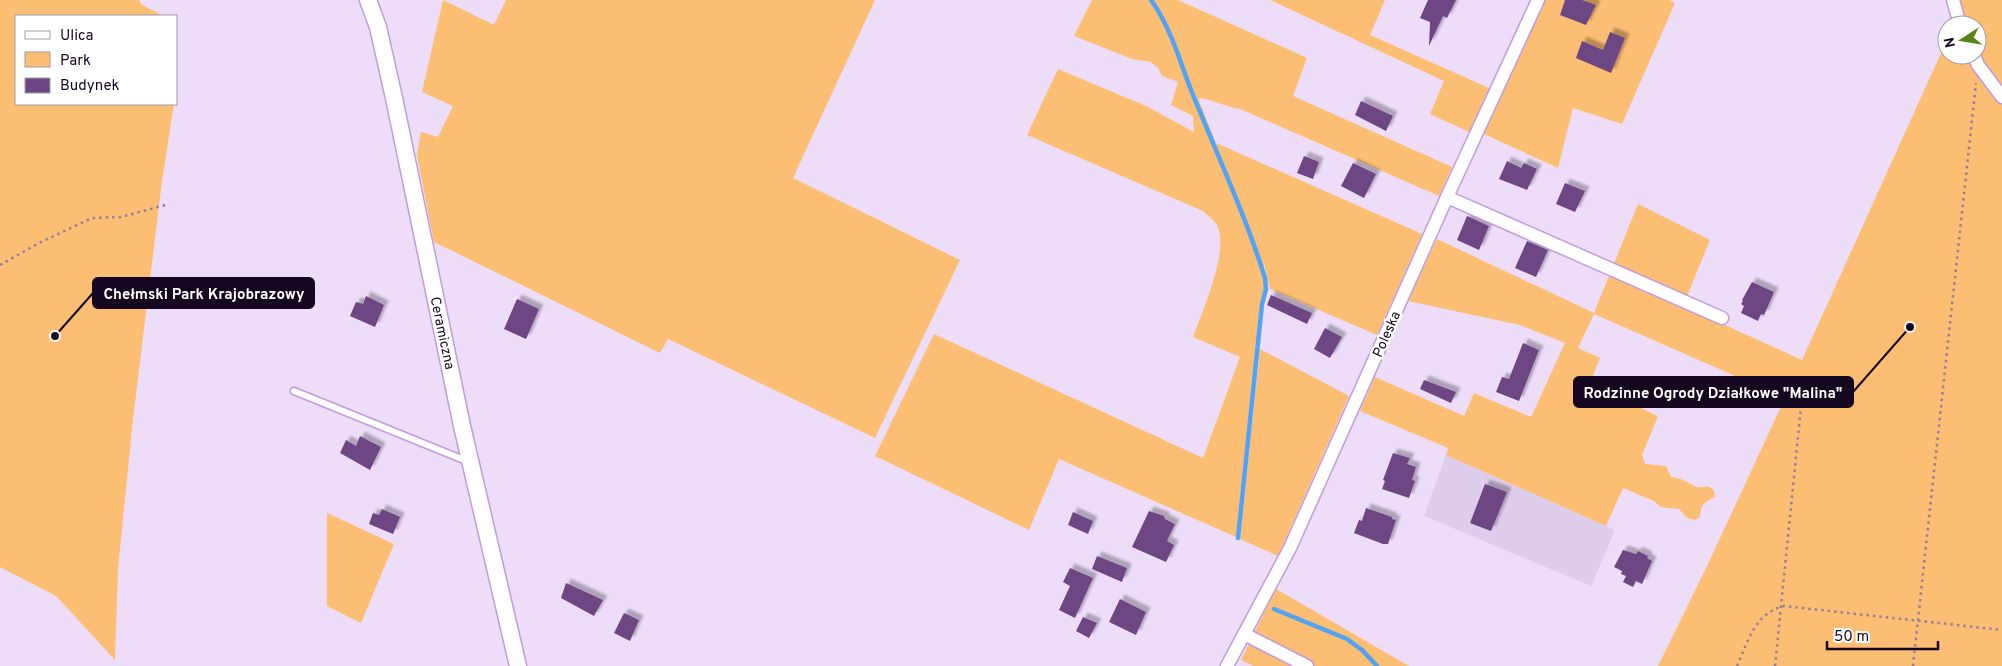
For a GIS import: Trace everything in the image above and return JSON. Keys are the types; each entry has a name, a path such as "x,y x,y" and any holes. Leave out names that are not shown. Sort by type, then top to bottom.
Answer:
{"street":[{"name":"Ceramiczna","path":"368,0 378,26 471,463 518,666"},
{"name":"Poleska","path":"1228,666 1290,548 1447,197 1538,0"},
{"path":"1953,0 1957,15"},
{"path":"1980,65 2002,97"},
{"path":"1447,197 1722,318"},
{"path":"1244,634 1307,666"}],"lane":[{"path":"294,391 471,463"}],"path":[{"path":"1913,666 1975,65"},
{"path":"0,265 92,218 121,217 168,204"},
{"path":"1775,666 1803,387"},
{"path":"1737,666 1755,628 1763,616 1774,608 1781,607 1801,607 2002,630"}],"shaded area":[{"path":"1446,455 1615,530 1591,586 1424,516"}],"green space":[{"path":"0,0 139,0 141,4 161,15 15,15 15,105 174,105 162,181 133,419 118,569 115,660 56,596 0,567"},
{"path":"443,0 494,25 506,0 875,0 793,178 960,260 875,438 668,339 660,353 434,242 417,155 421,132 438,137 453,106 422,92"},
{"path":"1092,0 1178,0 1307,58 1293,96 1452,167 1439,196 1240,109 1198,98 1216,143 1422,234 1377,335 1270,289 1264,263 1264,289 1260,304 1236,537 1059,459 1029,530 875,456 934,334 1203,458 1240,357 1193,337 1208,297 1217,265 1220,236 1217,225 1203,211 1027,135 1058,69 1146,106 1194,132 1193,116 1171,105 1178,82 1162,76 1158,68 1151,62 1132,59 1074,36"},
{"path":"1270,0 1385,0 1370,35 1489,88 1469,132 1430,114 1444,81"},
{"path":"1544,0 1669,0 1675,3 1622,124 1573,108 1558,168 1484,134"},
{"path":"1956,0 2002,0 2002,666 1658,666 1708,564 1785,398 1594,314 1578,348 1600,358 1592,378 1604,391 1658,416 1642,455 1645,464 1666,466 1671,477 1682,479 1697,487 1707,486 1714,490 1715,497 1704,504 1700,517 1695,520 1687,518 1679,509 1661,507 1654,501 1623,488 1606,526 1446,455 1448,448 1360,411 1375,377 1464,416 1474,393 1531,417 1565,343 1520,325 1408,301 1437,239 1594,313 1638,204 1710,240 1683,306 1802,360 1937,62 1937,65 1987,65 1987,15 1955,15"},
{"path":"1260,349 1349,396 1278,556 1240,539"},
{"path":"327,513 394,544 361,623 327,606"},
{"path":"1276,589 1409,666 1254,666 1241,660"}],"building":[{"path":"1428,0 1456,0 1447,18 1443,16 1429,46 1430,22 1420,18"},
{"path":"1565,0 1582,0 1596,5 1586,25 1560,15"},
{"path":"1610,32 1625,38 1611,73 1576,58 1582,41 1603,50"},
{"path":"1361,101 1393,116 1386,131 1355,115"},
{"path":"1304,156 1319,162 1313,179 1297,173"},
{"path":"1507,161 1521,168 1524,163 1537,169 1527,190 1499,179"},
{"path":"1353,163 1376,174 1364,198 1341,186"},
{"path":"1565,183 1585,191 1575,212 1556,204"},
{"path":"1467,216 1489,226 1479,250 1457,240"},
{"path":"1527,241 1548,250 1536,277 1515,268"},
{"path":"1752,282 1774,292 1764,315 1761,314 1758,321 1741,313 1744,306 1741,304 1742,300"},
{"path":"1271,295 1312,313 1307,324 1267,305"},
{"path":"366,296 384,305 375,327 350,316 356,302 363,304"},
{"path":"517,299 539,309 526,339 504,329"},
{"path":"1325,328 1342,337 1330,358 1314,349"},
{"path":"1523,343 1539,350 1519,401 1496,392 1502,377 1509,379"},
{"path":"1424,380 1456,392 1451,403 1420,389"},
{"path":"360,436 381,447 370,470 340,453 346,440 356,446"},
{"path":"1393,453 1410,458 1407,464 1416,467 1412,480 1415,481 1409,498 1382,489 1385,481 1383,480"},
{"path":"1485,484 1507,492 1491,531 1470,523"},
{"path":"1366,508 1396,520 1388,544 1383,544 1354,533 1359,520 1362,521"},
{"path":"382,509 400,517 393,534 369,524 373,513 379,515"},
{"path":"1149,511 1164,516 1165,519 1175,524 1167,541 1174,545 1166,562 1132,547"},
{"path":"1073,512 1093,521 1088,534 1068,525"},
{"path":"1623,550 1636,554 1638,551 1648,556 1647,558 1652,561 1642,584 1636,581 1633,587 1623,582 1626,576 1621,574 1622,571 1614,567"},
{"path":"1097,556 1127,568 1122,582 1092,569"},
{"path":"1070,568 1093,578 1075,618 1059,610 1070,586 1063,582"},
{"path":"566,583 603,600 594,616 561,598"},
{"path":"1120,599 1146,612 1136,635 1109,622"},
{"path":"624,613 639,620 630,641 614,633"},
{"path":"1083,617 1097,623 1089,638 1076,631"}],"waterway":[{"path":"1151,0 1174,44 1239,207 1265,278 1266,289 1262,304 1238,538"},
{"path":"1274,609 1347,639 1362,650 1377,666"}],"place":[{"name":"Rodzinne Ogrody Działkowe \"Malina\"","path":"1910,327"},
{"name":"Chełmski Park Krajobrazowy","path":"55,336"}]}
